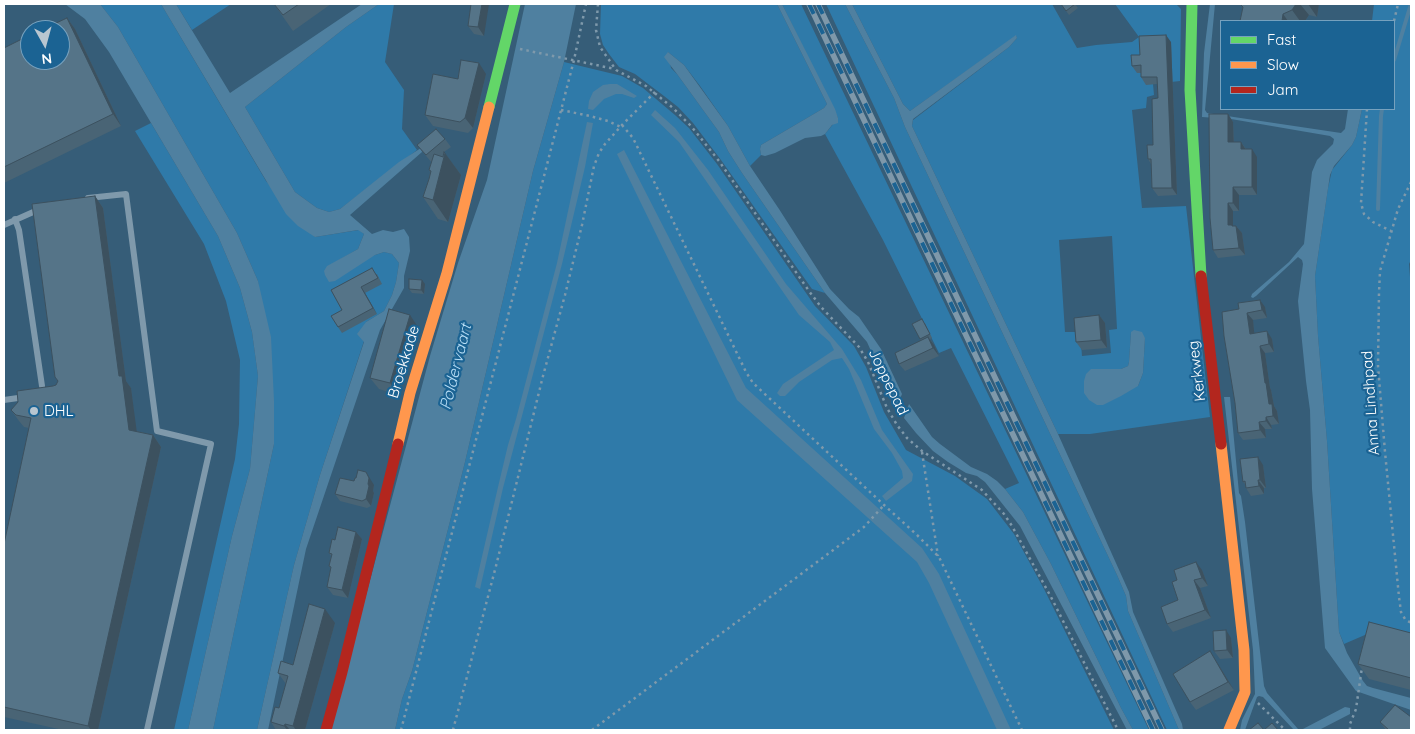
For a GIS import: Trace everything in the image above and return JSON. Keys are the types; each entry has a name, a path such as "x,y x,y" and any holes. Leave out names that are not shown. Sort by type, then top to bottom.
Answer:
{"street":[{"name":"Broekkade","path":"326,730 410,393 447,273 515,4"},
{"name":"Kerkweg","path":"1192,4 1190,90 1200,269 1244,650 1245,692 1229,730"}],"lane":[{"path":"77,199 126,194 157,431 211,444 147,730"},
{"path":"4,225 49,204"},
{"path":"15,219 19,230 42,386"},
{"path":"4,400 33,396"}],"path":[{"path":"401,730 574,60 586,4"},
{"name":"Joppepad","path":"598,4 596,30 600,47 616,70 655,92 691,126 719,162 809,291 858,347 868,362 887,408 907,438 922,451 982,490 1004,514 1051,597 1118,730"},
{"path":"1394,20 1398,4"},
{"path":"514,48 568,58 616,70"},
{"path":"453,730 543,376 566,295 594,166 605,144 655,92"},
{"path":"561,110 622,126 633,138 753,383 939,557"},
{"path":"1367,110 1361,202 1364,214 1373,222 1392,231"},
{"name":"Anna Lindhpad","path":"1411,182 1403,197 1392,231 1379,281 1378,378 1401,612 1411,623"},
{"path":"922,451 939,557 1022,730"},
{"path":"592,730 864,527 884,505"},
{"path":"1350,730 1350,724 1356,710 1363,665"},
{"path":"1245,692 1260,704 1285,730"}],"shaded area":[{"path":"100,4 161,4 266,181 315,237 359,230 364,234 358,249 327,267 384,252 392,254 399,263 392,295 384,311 366,322 364,341 320,475 294,565 257,730 213,730 274,444 258,281 237,233 118,27"},
{"path":"176,4 231,4 192,30"},
{"path":"379,4 394,4 385,62 404,90 402,129 417,150 340,209 329,212 317,208 295,192 245,107 346,27"},
{"path":"601,4 777,4 827,104 824,108 761,145 761,155 750,166 728,126 700,86 684,65 668,52 671,68 719,132 742,173 825,293 812,289 693,123 678,107 635,74 619,67 603,45 600,34"},
{"path":"782,4 801,4 1149,730 1133,730 1121,708 1051,564 1023,512 1005,489 1019,483 951,348 939,353 883,240 825,134 838,118"},
{"path":"826,4 845,4 894,98 905,127 1117,575 1126,596 1128,611 1179,730 1167,730"},
{"path":"852,4 1052,4 1077,48 1132,42 1139,37 1115,4 1176,4 1181,9 1180,81 1153,84 1154,95 1147,97 1146,108 1132,110 1142,208 1186,206 1210,417 1090,434 1058,434 912,126 913,120 1009,47 1017,38 1016,36 910,111 903,104","holes":["1112,236 1117,329 1109,330 1111,353 1082,356 1080,332 1065,332 1059,240","1131,332 1145,338 1143,373 1138,386 1091,369 1121,369 1128,366"]},
{"path":"1374,4 1411,4 1411,260 1409,264 1411,280 1411,637 1381,628 1344,644 1339,632 1315,276 1332,170 1356,137 1362,110 1395,110 1395,20 1372,20"},
{"path":"564,62 622,76 643,88 689,128 717,164 815,306 854,346 866,367 884,412 906,450 955,476 987,499 1014,534 1044,589 1114,730 395,730 402,699 412,671 465,462 533,171"},
{"path":"151,123 218,236 240,288 252,332 258,376 250,469 232,536 188,730 174,730 235,459 239,424 240,360 226,301 204,244 135,131"}],"water":[{"path":"65,4 100,4 118,27 237,233 258,281 271,337 274,444 213,730 188,730 232,536 250,469 258,376 252,332 240,288 218,236 109,52 85,19"},
{"path":"161,4 176,4 230,93 362,4 379,4 346,27 245,107 295,192 317,208 329,212 340,209 399,162 421,148 422,152 350,215 372,234 383,230 393,232 404,229 409,237 410,251 404,276 404,288 380,330 306,549 268,730 257,730 294,565 320,475 364,342 357,334 366,322 384,311 392,295 399,263 392,254 384,252 375,255 335,281 329,282 324,271 327,266 358,249 364,234 358,230 315,237 298,226 286,214"},
{"name":"Poldervaart","path":"525,4 576,4 564,62 533,171 465,462 412,671 402,699 395,730 330,730 430,356 458,263 487,180"},
{"path":"777,4 782,4 835,109 838,123 832,125 821,136 805,138 765,156 761,155 761,145 824,108 827,104"},
{"path":"845,4 852,4 903,104 910,111 1016,35 1017,38 1009,47 913,119 912,126 1058,434 1129,592 1133,612 1183,730 1179,730 1128,611 1126,596 1117,575 905,127 894,98"},
{"path":"1210,4 1215,4 1205,110 1207,113 1341,133 1345,129 1348,110 1362,110 1356,137 1352,145 1334,166 1330,175 1315,276 1339,632 1347,653 1367,686 1411,698 1411,710 1356,691 1325,648 1312,489 1310,410 1298,301 1302,260 1298,257 1256,296 1251,297 1252,294 1289,262 1304,244 1312,172 1317,160 1333,144 1334,139 1330,136 1231,119 1202,117 1204,53"},
{"path":"668,52 684,65 728,126 750,166 830,289 859,317 881,349 902,394 897,406 867,342 825,293 742,173 719,132 664,57"},
{"path":"617,84 637,96 634,98 616,94 604,99 593,110 588,109 593,92 603,85"},
{"path":"655,110 675,128 708,170 786,284 842,349 861,380 882,430 913,474 912,481 886,501 882,496 903,478 902,471 892,453 874,429 849,369 842,358 832,360 799,382 785,396 780,396 777,393 783,384 834,350 830,342 799,315 679,142 651,115"},
{"path":"587,122 593,123 585,167 562,264 503,488 480,589 475,587 508,445 557,263"},
{"path":"624,150 746,388 922,548 939,574 1011,730 997,730 929,583 917,562 737,400 617,154"},
{"path":"1134,330 1142,332 1145,338 1143,373 1138,386 1103,405 1097,405 1089,400 1084,393 1086,374 1091,369 1121,369 1128,366 1131,332"},
{"path":"1224,397 1230,397 1239,493 1245,522 1264,686 1267,693 1298,729 1301,730 1294,730 1263,697 1259,696 1245,730 1240,730 1242,720 1255,694 1254,670"},
{"path":"909,404 932,437 971,467 997,481 1023,512 1051,564 1133,730 1127,730 1020,526 985,482 948,462 933,451 916,433 904,418"},
{"path":"1345,707 1350,708 1350,714 1319,730 1301,730"}],"building":[{"path":"274,4 299,4 283,15"},
{"path":"471,4 482,4 478,27 468,26"},
{"path":"1061,4 1075,4 1066,11"},
{"path":"1240,4 1296,4 1292,10 1283,14 1282,20 1240,20 1243,7"},
{"path":"70,24 113,114 4,167 4,48 20,40 20,70 70,70"},
{"path":"1166,35 1172,188 1152,188 1151,159 1148,159 1147,145 1153,145 1152,99 1158,98 1157,77 1141,77 1141,65 1132,66 1131,55 1140,55 1139,36"},
{"path":"461,60 479,63 465,118 460,122 425,115 433,74 458,79"},
{"path":"1209,114 1228,114 1228,142 1241,142 1241,149 1252,149 1252,187 1233,187 1233,203 1228,203 1228,225 1236,226 1239,248 1213,250 1210,218"},
{"path":"436,129 445,139 426,155 417,145"},
{"path":"445,153 433,200 423,197 434,154 443,157"},
{"path":"95,196 119,376 122,376 129,430 153,435 88,726 4,707 4,544 31,418 16,415 11,410 18,402 17,391 53,386 58,381 55,377 32,204"},
{"path":"372,268 378,278 361,287 373,308 338,327 331,316 342,310 331,290"},
{"path":"409,279 422,280 421,290 409,289"},
{"path":"1260,300 1262,310 1247,313 1250,334 1267,331 1269,344 1260,346 1265,383 1269,404 1272,404 1273,416 1266,417 1266,421 1259,422 1260,430 1238,433 1222,312 1239,309 1238,303"},
{"path":"389,309 410,315 390,383 370,378"},
{"path":"1099,315 1101,340 1076,342 1074,318"},
{"path":"922,319 930,334 920,339 912,324"},
{"path":"928,337 933,348 899,364 895,353"},
{"path":"1258,457 1259,486 1246,488 1245,481 1243,482 1240,459"},
{"path":"358,470 366,472 369,478 366,499 362,501 335,494 340,478 354,481"},
{"path":"338,527 356,532 342,590 327,587 332,554 329,553 332,539 335,540"},
{"path":"1196,562 1202,578 1194,580 1205,610 1167,624 1161,607 1178,600 1172,582 1177,580 1174,570"},
{"path":"309,604 325,609 293,726 285,724 284,726 271,722 275,707 279,708 288,676 278,673 281,661 293,665"},
{"path":"1369,622 1411,633 1411,678 1358,664"},
{"path":"1226,630 1227,650 1214,651 1213,631"},
{"path":"1210,651 1228,682 1190,702 1173,674"},
{"path":"1395,705 1411,717 1411,730 1389,730 1380,722"},
{"path":"1258,723 1264,730 1249,730"},
{"path":"1272,723 1278,730 1264,730"}],"waterway":[{"path":"1395,57 1411,4"},
{"path":"1378,209 1382,110"}],"railway":[{"path":"809,4 1153,730"},
{"path":"818,4 1162,730"}],"traffic: fast":[{"path":"489,107 515,4"},
{"path":"1192,4 1190,90 1201,276"}],"traffic: slow":[{"path":"398,444 410,393 447,273 489,107"},
{"path":"1221,444 1244,650 1245,692 1229,730"}],"traffic: jam":[{"path":"1201,276 1221,444"},
{"path":"326,730 398,444"}],"place":[{"name":"DHL","path":"34,411"}]}
